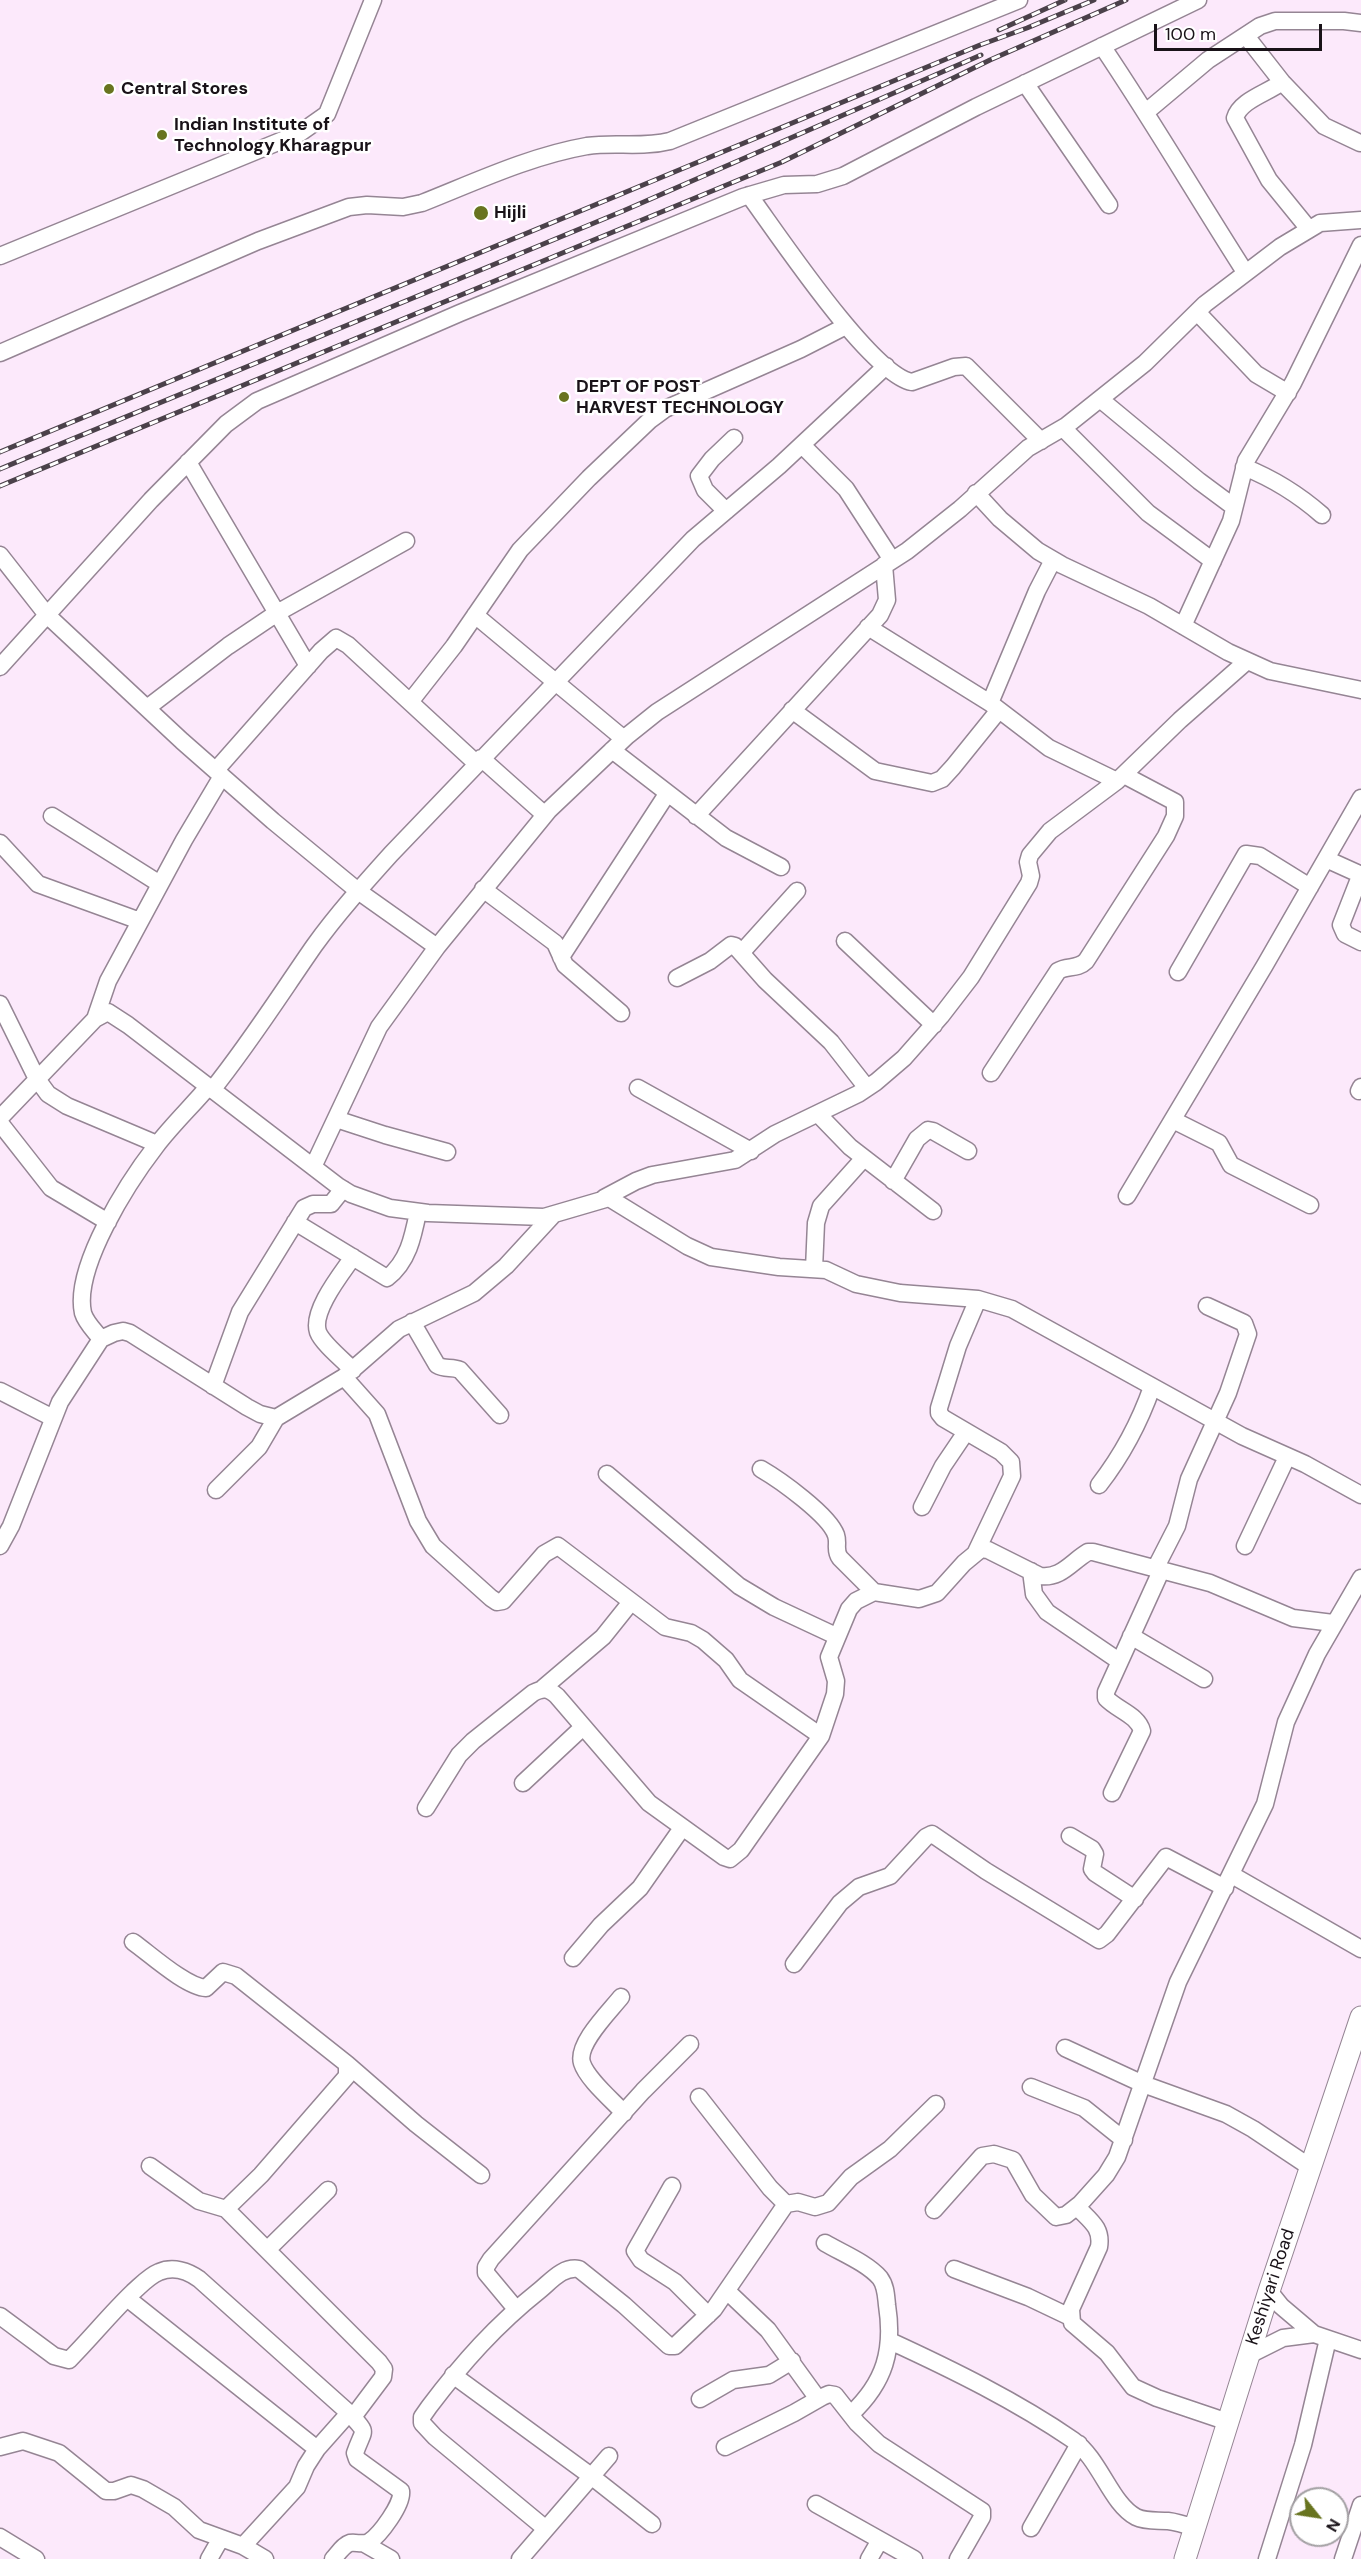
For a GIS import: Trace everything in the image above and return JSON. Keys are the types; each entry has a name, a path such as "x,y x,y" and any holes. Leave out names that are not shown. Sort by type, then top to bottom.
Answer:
{"main road":[{"name":"Keshiyari Road","path":"1185,2559 1269,2291 1361,2017"}],"street":[{"path":"0,256 300,133 327,114 373,0"},
{"path":"0,353 258,241 349,207 367,205 403,207 422,203 538,159 590,146 654,145 670,141 1019,0"},
{"path":"0,668 151,500 226,424 257,401 459,313 749,195 784,185 829,182 1025,83 1198,0"},
{"path":"1146,112 1208,60 1260,26 1275,21 1361,23"},
{"path":"1246,36 1282,82 1324,126 1361,142"},
{"path":"1102,46 1146,112 1245,272"},
{"path":"1282,82 1245,104 1235,118 1269,180 1308,228"},
{"path":"1025,83 1109,205"},
{"path":"749,195 846,326 886,366 912,382 954,367 966,366 1041,441"},
{"path":"313,1167 380,1027 437,946 545,815 618,744 657,712 811,615 934,531 1028,448 1063,428 1145,363 1197,312 1245,272 1308,228 1320,223 1361,220"},
{"path":"1183,626 1213,561 1234,507 1244,467 1288,393 1340,292 1361,245"},
{"path":"1197,312 1256,374 1288,393"},
{"path":"410,702 454,646 520,550 589,478 650,420 665,409 801,350 846,326"},
{"path":"101,1339 88,1322 82,1306 88,1265 108,1222 133,1178 157,1144 210,1089 255,1034 314,946 358,891 479,760 590,648 693,539 802,445 886,366"},
{"path":"1100,399 1234,507"},
{"path":"1063,428 1148,513 1213,561"},
{"path":"726,511 705,490 699,476 712,459 734,438"},
{"path":"696,816 880,615 887,600 888,563 846,489 802,445"},
{"path":"188,462 308,666"},
{"path":"1244,467 1272,478 1302,497 1322,515"},
{"path":"976,493 1022,538 1053,560 1149,606 1247,661 1270,671 1361,690"},
{"path":"147,708 228,646 277,613 406,540"},
{"path":"0,555 47,615 219,773 358,891 437,946"},
{"path":"792,710 875,771 932,783 942,778 953,767 995,706 1037,591 1053,560"},
{"path":"475,615 555,681 667,794 735,844 781,867"},
{"path":"868,627 995,706 1049,748 1175,802 1175,816 1166,836 1086,961 1076,968 1064,967 1058,971 992,1073"},
{"path":"95,1019 103,990 219,773 308,666 330,641 336,638 348,645 410,702 545,815"},
{"path":"0,1118 95,1019 102,1014 113,1014 343,1189 390,1209 418,1212 553,1215 604,1198 644,1178 720,1165 735,1160 775,1134 867,1088 904,1058 934,1025 971,977 1029,883 1031,876 1028,862 1038,844 1070,814 1120,778 1180,720 1247,661"},
{"path":"561,957 667,794"},
{"path":"1127,1196 1361,798"},
{"path":"52,816 160,884"},
{"path":"0,843 38,884 140,921"},
{"path":"1178,972 1246,854 1260,856 1310,887"},
{"path":"1326,859 1357,873 1359,879 1341,925 1345,934 1361,942"},
{"path":"483,889 555,943 565,965 621,1013"},
{"path":"742,952 797,891"},
{"path":"845,941 934,1025"},
{"path":"677,978 710,961 731,945 735,946 765,980 831,1042 867,1088"},
{"path":"0,1004 37,1080 48,1095 157,1144"},
{"path":"638,1088 751,1151"},
{"path":"818,1114 864,1158 933,1211"},
{"path":"336,1119 386,1136 447,1152"},
{"path":"1173,1120 1219,1143 1231,1165 1310,1205"},
{"path":"0,1123 51,1188 108,1222"},
{"path":"893,1181 917,1139 928,1130 968,1151"},
{"path":"822,1270 816,1223 821,1206 864,1158"},
{"path":"213,1386 240,1312 295,1222 308,1204 331,1204 343,1189"},
{"path":"604,1198 615,1201 687,1246 711,1257 779,1267 822,1270 856,1284 900,1293 978,1299 1012,1309 1215,1421 1361,1495"},
{"path":"295,1222 383,1276 390,1276 411,1246 418,1212"},
{"path":"216,1490 259,1448 276,1418 349,1373 391,1335 412,1322 453,1304 489,1282 553,1215"},
{"path":"353,1257 324,1302 317,1325 321,1338 377,1414 421,1526 433,1545 497,1602 508,1596 544,1554 558,1546 665,1627 691,1633 703,1640 726,1660 740,1680 821,1736"},
{"path":"976,1552 1012,1476 1012,1469 1008,1457 943,1418 939,1413 939,1402 978,1299"},
{"path":"1112,1793 1143,1731 1136,1720 1106,1698 1109,1683 1177,1526 1189,1479 1215,1421 1248,1334 1244,1323 1207,1306"},
{"path":"412,1322 437,1365 442,1368 454,1367 460,1371 500,1415"},
{"path":"0,1546 11,1526 60,1402 101,1339 123,1331 130,1334 260,1414 276,1418"},
{"path":"1099,1485 1118,1461 1133,1436 1152,1387"},
{"path":"0,1391 53,1418"},
{"path":"921,1507 943,1466 966,1432"},
{"path":"1245,1546 1287,1457"},
{"path":"761,1468 795,1490 830,1526 836,1534 836,1553 874,1592"},
{"path":"607,1474 740,1586 774,1607 836,1636"},
{"path":"543,1688 550,1690 637,1791 682,1828 730,1859 821,1736 835,1694 836,1681 829,1657 849,1609 856,1601 874,1592 919,1599 937,1593 981,1549 988,1550 1040,1576 1056,1576 1083,1555 1093,1551 1210,1583 1293,1618 1333,1623"},
{"path":"1031,1571 1034,1594 1047,1612 1119,1661"},
{"path":"934,2210 982,2156 988,2154 1013,2160 1032,2195 1051,2214 1061,2217 1080,2205 1106,2175 1124,2140 1178,1982 1229,1882 1265,1804 1286,1722 1333,1623 1361,1578"},
{"path":"426,1808 459,1755 473,1741 532,1693 543,1688 603,1637 631,1602"},
{"path":"1131,1636 1204,1679"},
{"path":"523,1783 583,1727"},
{"path":"573,1958 601,1925 640,1888 682,1828"},
{"path":"794,1964 840,1903 860,1887 890,1876 926,1837 932,1834 986,1871 1099,1940 1107,1934 1166,1857 1229,1882 1361,1949"},
{"path":"1070,1836 1092,1849 1095,1854 1092,1869 1095,1873 1135,1899"},
{"path":"133,1942 201,1988 206,1988 223,1972 236,1976 481,2175"},
{"path":"621,1997 587,2039 581,2056 585,2068 624,2113"},
{"path":"516,2309 494,2285 486,2273 486,2267 624,2113 690,2044"},
{"path":"1065,2048 1143,2084 1226,2114 1254,2129 1310,2167"},
{"path":"226,2209 261,2175 347,2076 347,2064"},
{"path":"1031,2086 1084,2108 1124,2140"},
{"path":"699,2097 770,2188 786,2204"},
{"path":"546,2529 435,2437 422,2423 422,2417 453,2375 494,2328 558,2275 573,2268 579,2269 624,2305 669,2346 680,2343 708,2315 727,2291 772,2220 786,2204 798,2202 821,2207 828,2204 851,2177 890,2149 936,2104"},
{"path":"150,2166 199,2201 226,2209 380,2362 384,2369 378,2385 317,2450 306,2466 297,2487 243,2546"},
{"path":"672,2186 634,2251 641,2260 675,2282 708,2315"},
{"path":"267,2250 328,2190"},
{"path":"1080,2205 1080,2210 1098,2228 1101,2237 1099,2247 1071,2309 1072,2323 1107,2353 1133,2387 1156,2398 1228,2422"},
{"path":"825,2243 880,2278 886,2294 891,2331 888,2357 862,2403 851,2414"},
{"path":"954,2269 1028,2297 1070,2317"},
{"path":"0,2316 54,2356 69,2361 103,2320 158,2272 174,2270 190,2272 364,2429 355,2453 357,2459 396,2486 402,2496 397,2508 376,2535 365,2544"},
{"path":"727,2291 768,2330 818,2399"},
{"path":"1269,2291 1281,2306 1321,2337"},
{"path":"127,2298 317,2450"},
{"path":"1267,2559 1316,2398 1321,2337"},
{"path":"1249,2355 1283,2338 1321,2337 1361,2350"},
{"path":"890,2341 960,2373 1079,2444 1094,2460 1120,2502 1133,2516 1148,2520 1175,2522 1195,2528"},
{"path":"700,2398 732,2379 769,2375 792,2361"},
{"path":"453,2375 591,2476 652,2524"},
{"path":"725,2447 794,2414 818,2399 829,2394 835,2395 872,2438 982,2511 977,2527 958,2559"},
{"path":"0,2447 23,2441 59,2452 106,2491 114,2491 131,2485 143,2488 174,2507 199,2530 243,2546 266,2559"},
{"path":"1031,2528 1079,2444"},
{"path":"520,2559 609,2456"},
{"path":"816,2504 914,2559"},
{"path":"1343,2559 1361,2505"},
{"path":"0,2537 36,2559"},
{"path":"209,2559 221,2538"},
{"path":"869,2559 880,2540"},
{"path":"333,2559 347,2545 365,2544 391,2559"}],"railway":[{"path":"999,30 1065,0"},
{"path":"0,452 980,45 1094,0"},
{"path":"0,486 782,162 990,60 1126,0"},
{"path":"0,469 623,211 981,55"}],"place":[{"name":"Central Stores","path":"109,89"},
{"name":"Indian Institute of Technology Kharagpur","path":"162,135"},
{"name":"Hijli","path":"481,213"},
{"name":"DEPT OF POST HARVEST TECHNOLOGY","path":"564,397"}]}
